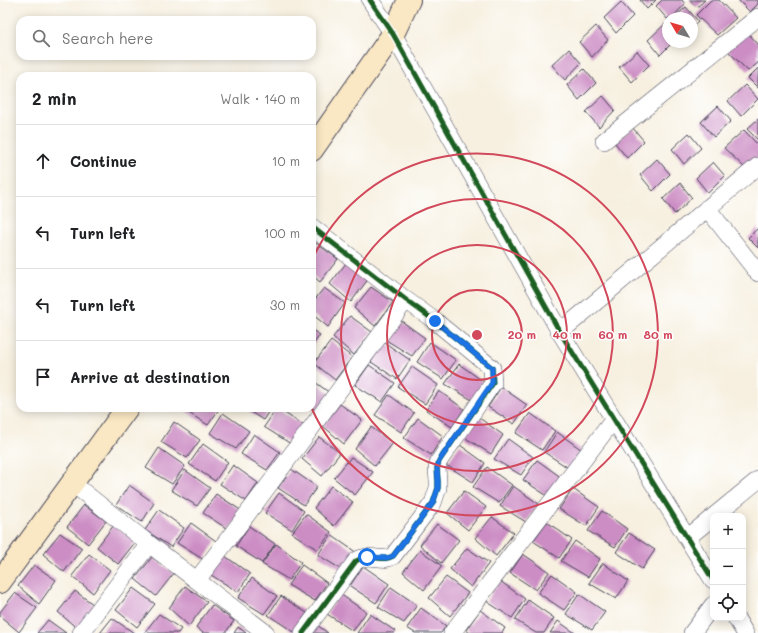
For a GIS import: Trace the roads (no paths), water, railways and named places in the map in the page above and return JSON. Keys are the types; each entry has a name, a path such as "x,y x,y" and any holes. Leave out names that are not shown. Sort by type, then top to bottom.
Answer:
{"main road":[{"path":"316,144 393,34 409,0"},
{"path":"0,582 123,412"}],"street":[{"path":"370,0 393,34 560,332 710,575"},
{"path":"604,141 758,17"},
{"path":"560,332 758,166"},
{"path":"707,208 758,273"},
{"path":"303,633 356,562 367,557 387,558 393,556 435,498 438,488 437,468 439,461 492,383 492,368 435,321 316,230"},
{"path":"197,580 406,300"},
{"path":"452,633 614,419"},
{"path":"718,513 758,480"},
{"path":"72,483 266,633"},
{"path":"687,538 710,519"},
{"path":"81,633 149,544"},
{"path":"692,633 710,609"},
{"path":"738,621 746,633"}]}
